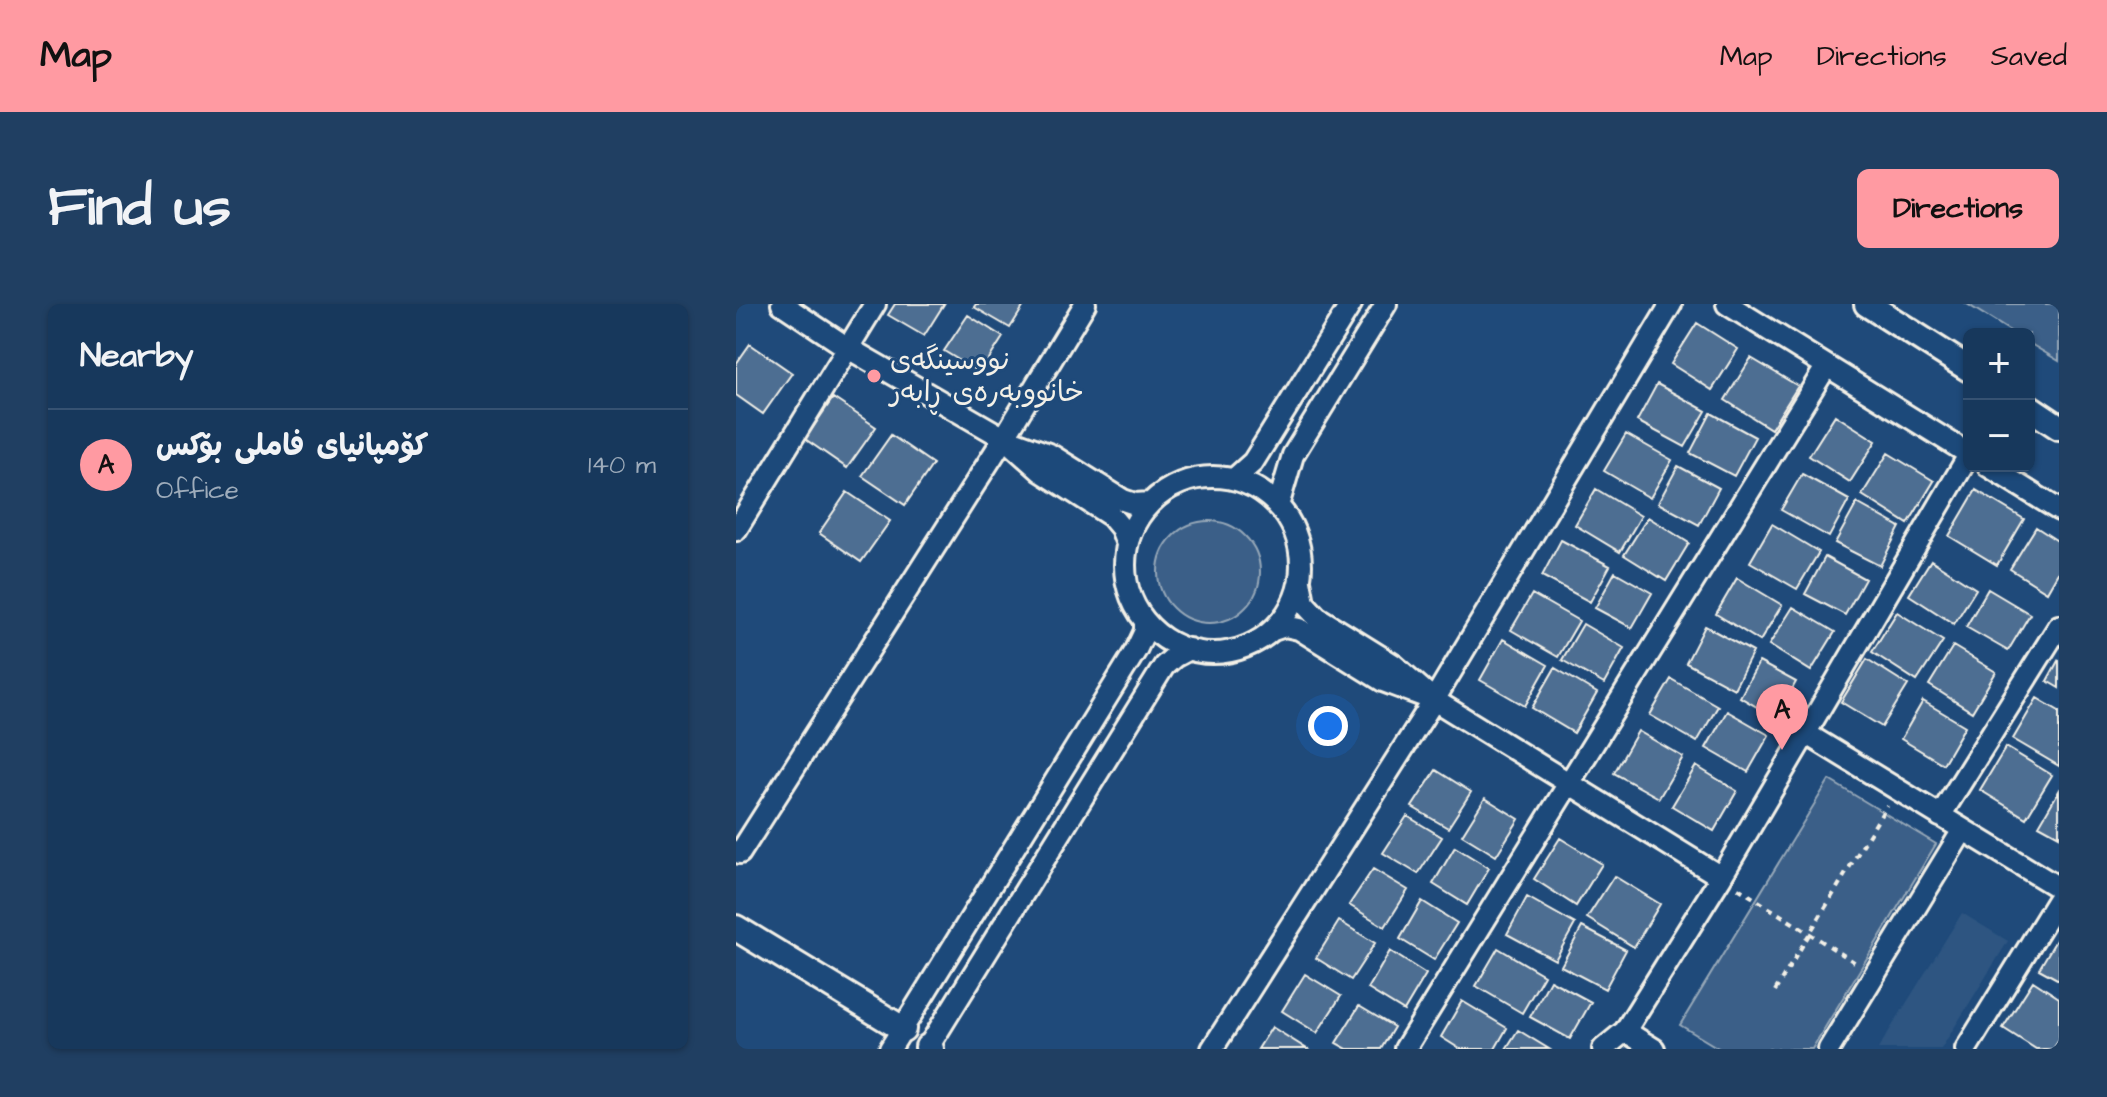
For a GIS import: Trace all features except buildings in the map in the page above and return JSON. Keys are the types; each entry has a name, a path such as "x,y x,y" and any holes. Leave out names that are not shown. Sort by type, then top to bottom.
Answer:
{"street":[{"path":"782,304 848,348 1004,438 1051,455 1123,500 1135,504 1150,503"},
{"path":"736,530 875,304"},
{"path":"736,851 740,853 1004,438 1085,304"},
{"path":"1234,479 1253,462 1351,304"},
{"path":"1278,506 1293,455 1386,304"},
{"path":"1212,1049 1434,700 1671,304"},
{"path":"1727,304 1963,450"},
{"path":"1867,304 1963,365"},
{"path":"1405,1049 1826,367"},
{"path":"2035,411 2059,427"},
{"path":"1004,438 1041,471 1111,516 1121,528 1127,544"},
{"path":"1603,1049 1625,1031 1721,877 1963,464"},
{"path":"1998,472 2059,510"},
{"path":"1434,700 1383,681 1299,629 1285,626 1248,646 1219,653 1189,649 1165,638 1145,621 1131,597 1125,571 1127,544 1136,522 1150,503 1168,489 1189,480 1211,477 1234,479 1258,489 1278,506 1290,522 1298,541 1304,603 1317,617 1394,665 1434,700 1721,877"},
{"path":"1273,630 1290,608 1300,581"},
{"path":"736,928 896,1039 1136,650 1145,631 1145,621"},
{"path":"1940,816 2059,626"},
{"path":"929,1048 1164,666 1189,649"},
{"path":"1805,733 2059,888"},
{"path":"1829,1049 1963,830"},
{"path":"1974,1046 2059,898"},
{"path":"1625,1031 1654,1049"}],"path":[{"path":"1775,991 1896,789"},
{"path":"1721,877 1874,974"}],"shaded area":[{"path":"1967,304 2059,304 2059,361 2035,347 2035,328 2005,328"},
{"path":"1209,521 1229,525 1245,536 1256,552 1260,572 1256,592 1245,608 1229,619 1209,623 1189,619 1173,608 1162,592 1158,572 1162,552 1173,536 1189,525"},
{"path":"1829,780 1936,844 1812,1049 1720,1049 1680,1025"},
{"path":"1962,913 2008,941 1941,1049 1878,1049"}],"place":[{"name":"نووسینگەی خانووبەرەی ڕابەر","path":"874,376"},
{"name":"کۆمپانیای فاملی بۆکس","path":"1782,750"}]}
